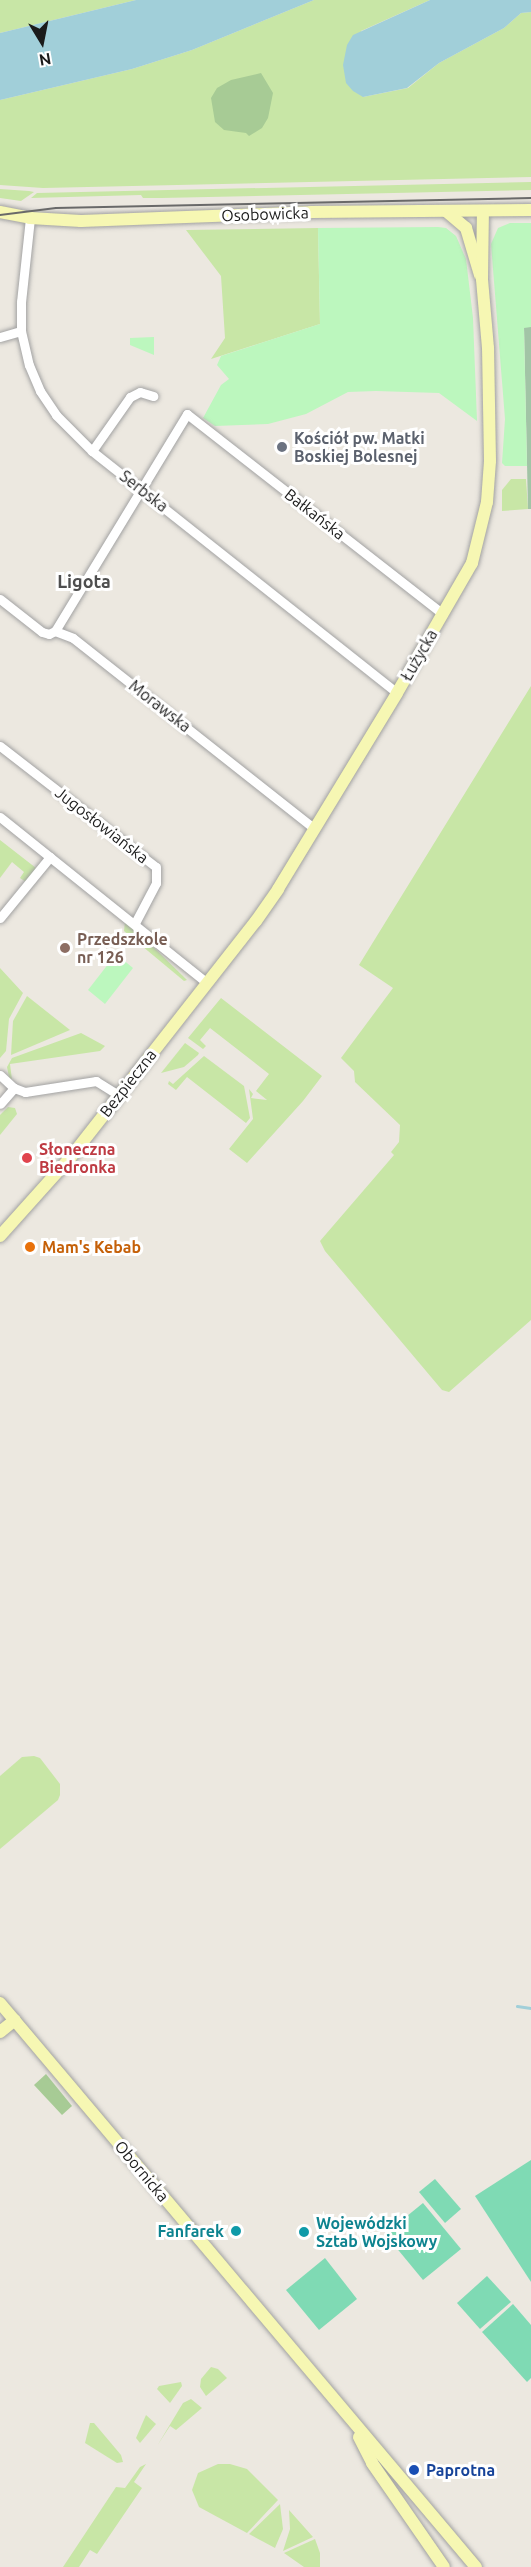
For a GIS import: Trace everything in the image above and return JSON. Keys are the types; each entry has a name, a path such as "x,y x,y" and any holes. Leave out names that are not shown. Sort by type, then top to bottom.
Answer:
{"street":[{"name":"Osobowicka","path":"0,212 30,218 81,221 311,212 531,210"},
{"path":"447,212 466,228 483,211"},
{"name":"Łużycka","path":"207,983 278,890 397,693 472,562 487,502 490,425 488,348 482,279 483,211"},
{"name":"Serbska","path":"30,218 21,302 21,331 29,364 40,392 64,425 92,451 397,693"},
{"name":"Łużycka","path":"466,228 482,279"},
{"path":"0,337 21,331"},
{"path":"92,451 130,397 140,392 153,396"},
{"name":"Bałkańska","path":"141,488 187,414 443,614"},
{"path":"55,631 141,488"},
{"name":"Morawska","path":"0,599 42,632 49,634 55,631 73,638 314,828"},
{"name":"Jugosłowiańska","path":"0,746 156,867 156,883 135,923"},
{"path":"0,817 207,983"},
{"path":"0,918 50,857"},
{"name":"Bezpieczna","path":"0,1236 70,1158 207,983"},
{"path":"0,1075 14,1088 25,1092 96,1082 118,1095"},
{"path":"0,1104 14,1088"},
{"name":"Obornicka","path":"0,2003 352,2423 393,2467 471,2565"},
{"path":"0,2032 15,2020"},
{"name":"Obornicka","path":"352,2423 372,2463 444,2567"}],"green space":[{"path":"0,0 136,0 0,33"},
{"path":"314,0 430,0 361,31 363,97 408,88 439,63 504,28 521,13 531,12 531,177 43,188 0,185 0,100 132,69 192,50"},
{"path":"261,73 273,93 268,118 262,128 249,136 246,133 224,130 215,122 211,98 217,88 231,80"},
{"path":"531,182 531,190 161,198 143,198 141,195 31,198 37,193"},
{"path":"0,189 34,192 21,201 0,198"},
{"path":"510,223 531,223 531,327 524,328 527,466 505,466 502,463 505,419 491,244 498,228"},
{"path":"318,228 320,324 211,359 225,338 221,276 186,230"},
{"path":"318,228 446,228 456,236 466,259 473,318 477,421 439,393 376,391 348,392 306,414 268,424 215,426 203,418 221,385 229,379 217,365 221,356 320,324"},
{"path":"524,327 531,327 531,509 528,509"},
{"path":"154,337 154,355 130,345 130,338"},
{"path":"511,479 526,479 528,509 502,511 502,490"},
{"path":"531,686 531,1320 449,1392 442,1390 325,1251 320,1241 394,1155 391,1152 399,1142 400,1125 355,1082 354,1071 341,1058 393,988 359,965"},
{"path":"0,840 36,868 26,882 20,878 24,872 12,862 0,878"},
{"path":"125,922 187,980 184,981 124,931"},
{"path":"116,954 133,968 105,1004 88,990"},
{"path":"0,968 23,993 9,1019 6,1051 0,1058"},
{"path":"27,996 70,1030 11,1055 13,1021"},
{"path":"221,998 322,1076 303,1101 247,1163 229,1149 253,1119 249,1089 253,1094 251,1098 267,1100 256,1091 269,1074 210,1028 200,1040 206,1046 203,1049 188,1038"},
{"path":"81,1033 105,1046 100,1051 10,1064 12,1080 9,1077 7,1067 12,1058"},
{"path":"185,1043 199,1053 198,1055 184,1067 161,1073"},
{"path":"204,1056 244,1086 250,1118 246,1123 187,1077 176,1090 168,1084 169,1081 173,1084"},
{"path":"8,1107 15,1108 17,1114 0,1135 0,1115"},
{"path":"22,1757 40,1758 60,1784 60,1795 58,1800 0,1849 0,1776"},
{"path":"46,2074 72,2106 62,2115 34,2085"},
{"path":"531,2160 531,2282 475,2196"},
{"path":"435,2179 461,2209 445,2223 419,2192"},
{"path":"423,2203 461,2249 423,2280 385,2234"},
{"path":"325,2258 357,2299 319,2330 286,2290"},
{"path":"487,2276 511,2302 480,2329 457,2303"},
{"path":"513,2304 531,2325 531,2378 527,2382 482,2332"},
{"path":"211,2367 218,2369 227,2378 206,2396 200,2387 201,2379"},
{"path":"181,2382 182,2386 170,2403 157,2389 159,2386"},
{"path":"191,2399 202,2408 176,2430 170,2426 157,2446 183,2403"},
{"path":"146,2415 156,2424 140,2443 136,2438"},
{"path":"90,2423 94,2423 121,2455 123,2462 117,2463 85,2443"},
{"path":"146,2464 134,2482 142,2488 97,2554 90,2550 79,2567 63,2567 116,2487 125,2488 140,2467"},
{"path":"218,2464 230,2464 247,2469 278,2500 247,2533 199,2507 192,2490 198,2473"},
{"path":"280,2504 283,2529 275,2548 249,2534"},
{"path":"289,2510 313,2537 283,2551 290,2529"},
{"path":"315,2539 320,2553 320,2567 304,2567 284,2553"}],"water":[{"path":"136,0 314,0 192,50 132,69 0,100 0,33"},
{"path":"430,0 531,0 531,12 521,13 504,28 439,63 407,88 363,97 353,91 346,83 343,65 347,45 353,35"}],"waterway":[{"path":"517,2006 531,2008"}],"tram line":[{"path":"0,215 56,208 531,198"}],"place":[{"name":"Kościół pw. Matki Boskiej Bolesnej","path":"282,447"},
{"name":"Przedszkole nr 126","path":"65,948"},
{"name":"Słoneczna Biedronka","path":"27,1158"},
{"name":"Mam's Kebab","path":"30,1247"},
{"name":"Fanfarek","path":"236,2231"},
{"name":"Wojewódzki Sztab Wojskowy","path":"304,2232"},
{"name":"Paprotna","path":"414,2470"}],"district":[{"name":"Ligota","path":"84,581"}]}
